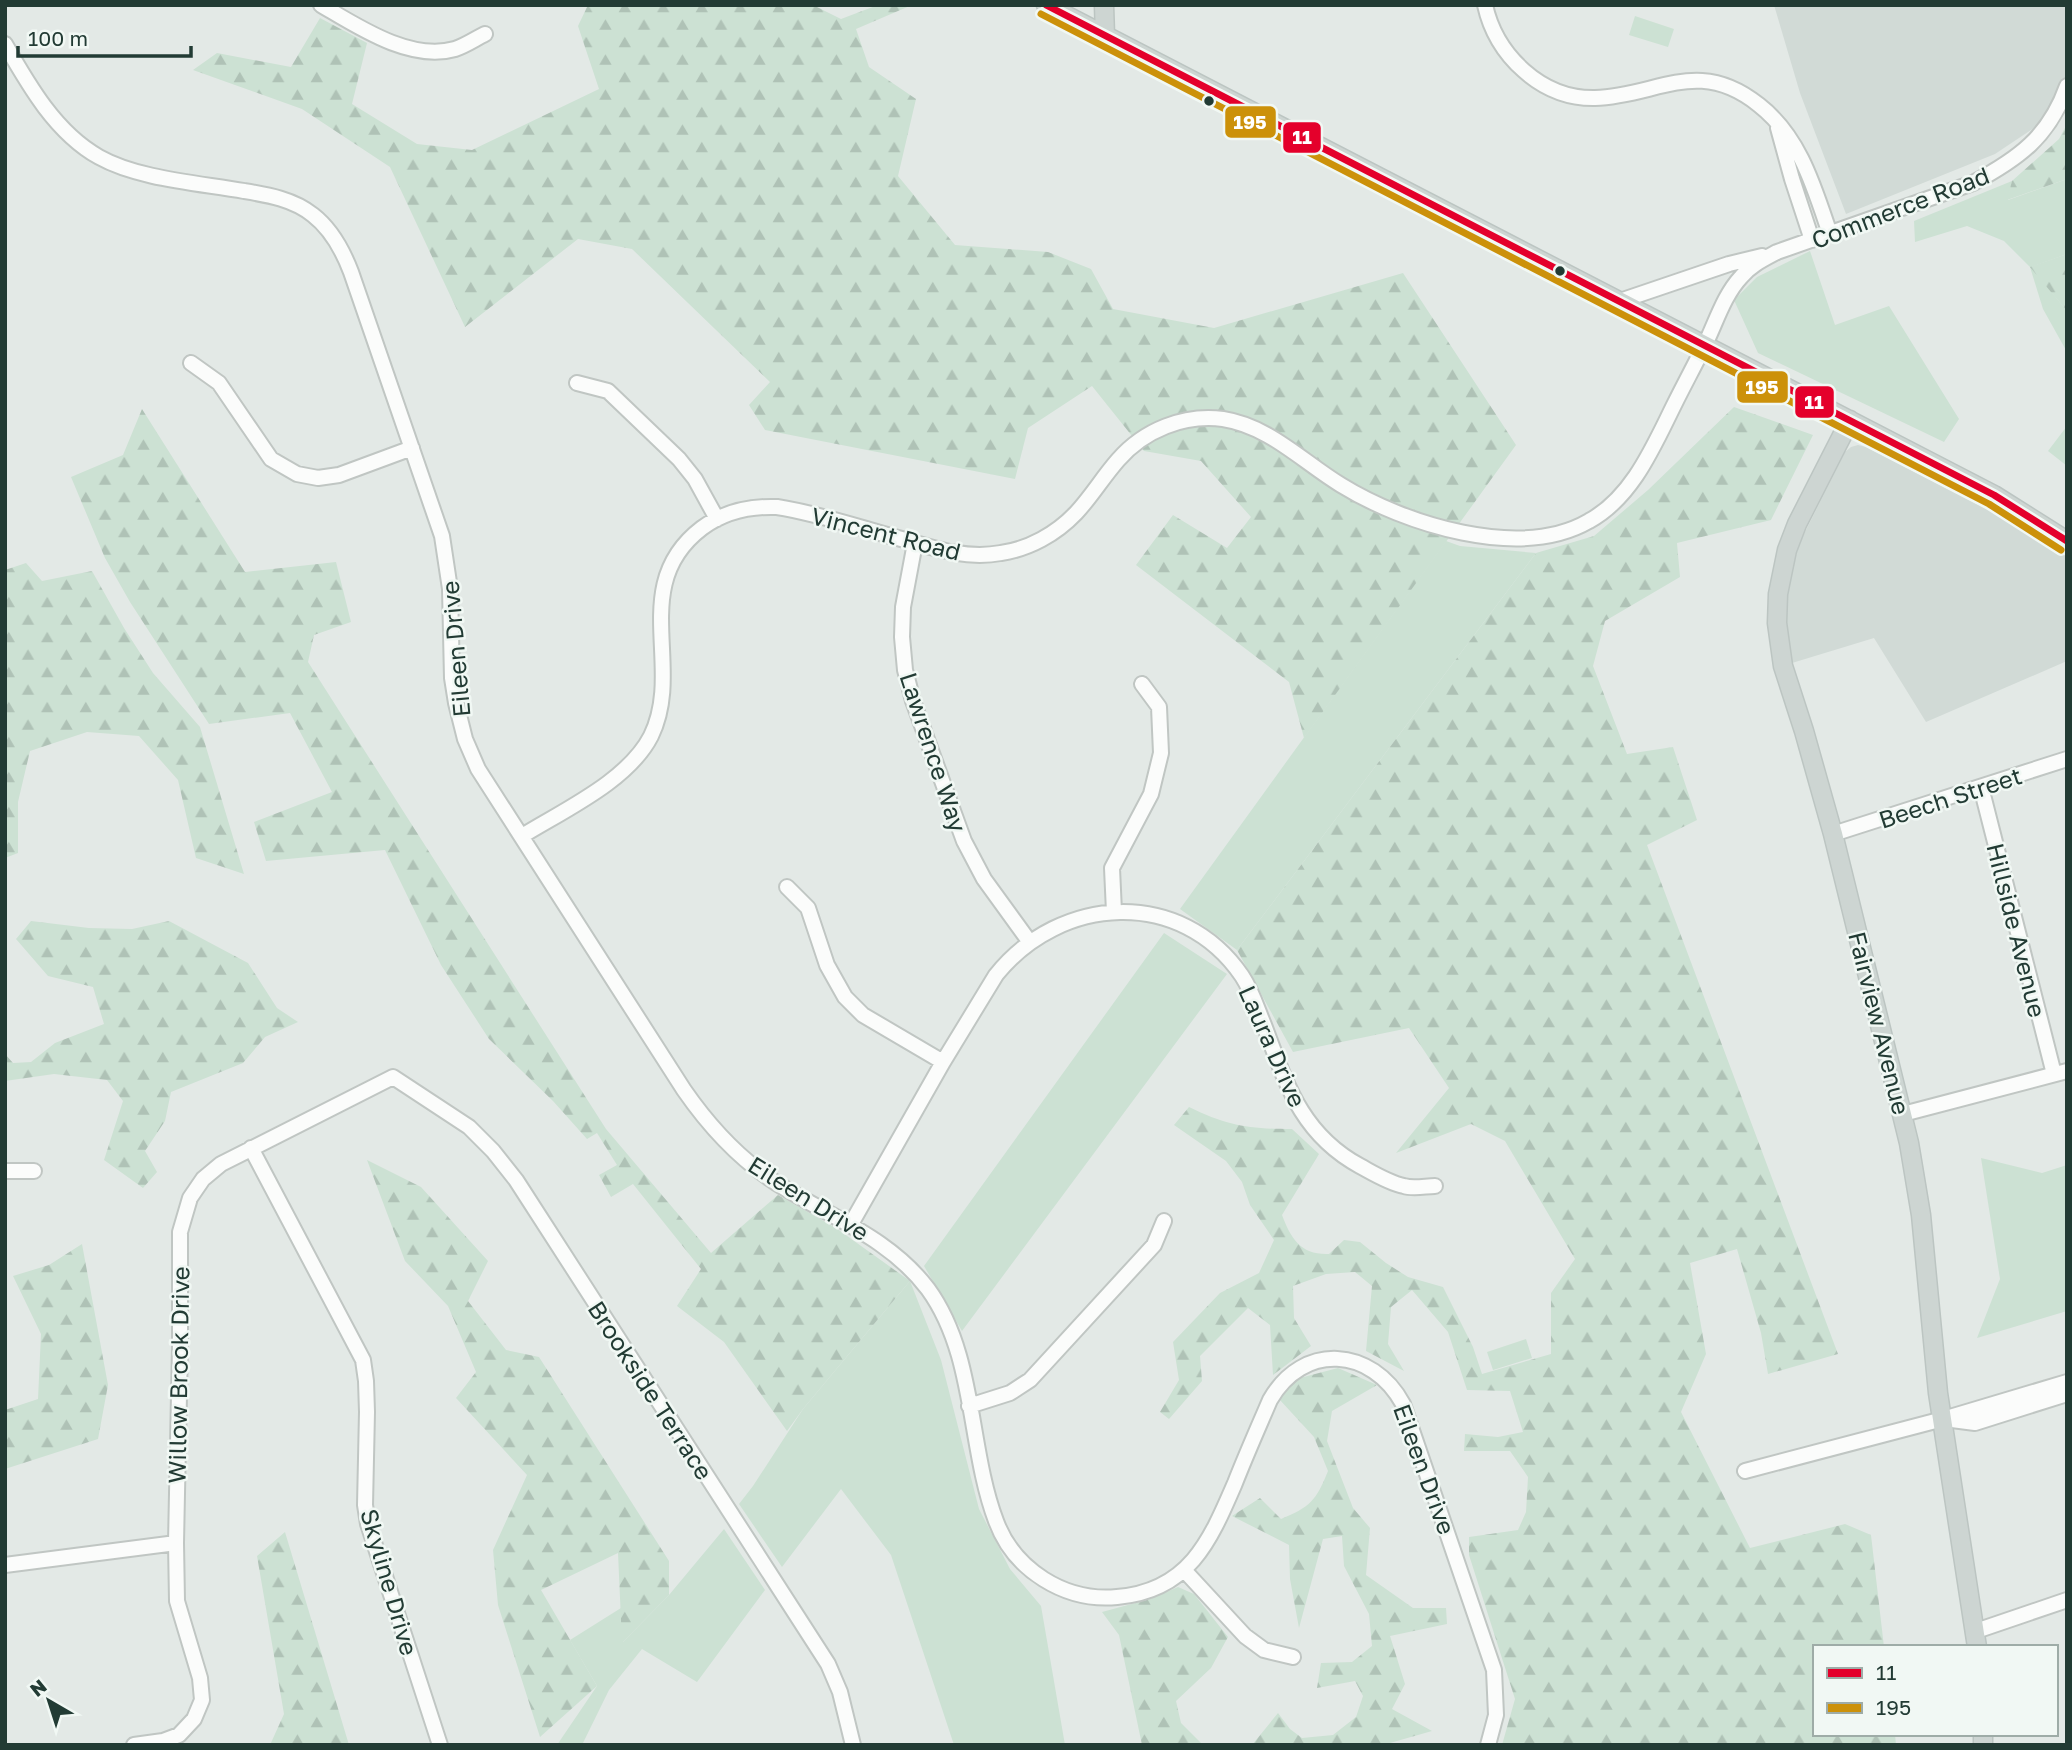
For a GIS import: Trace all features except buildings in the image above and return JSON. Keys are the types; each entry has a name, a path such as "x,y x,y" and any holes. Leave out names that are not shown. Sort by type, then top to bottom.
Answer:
{"main road":[{"path":"1048,6 1070,5"},
{"path":"1104,5 1105,36"},
{"path":"1048,6 1994,495 2067,541"},
{"name":"Fairview Avenue","path":"1850,420 1792,535 1780,579 1777,608 1783,666 1833,834 1903,1114 1921,1216 1933,1347 1977,1639"}],"street":[{"path":"321,5 377,38 418,49 455,49 485,34"},
{"path":"1485,5 1497,39 1512,60 1530,76 1555,89 1595,98 1678,80 1704,81 1741,93 1759,105 1797,148 1830,234"},
{"name":"Eileen Drive","path":"5,44 58,123 78,142 100,157 147,174 273,196 314,215 335,240 346,261 446,554 450,589 453,684 460,721 478,769 684,1090 709,1123 737,1152 769,1178 851,1224 899,1257 921,1280 934,1299 958,1351 996,1521 1017,1557 1038,1576 1075,1594 1117,1597 1151,1589 1171,1579 1184,1570 1201,1551 1215,1528 1270,1400 1282,1382 1298,1368 1329,1359 1349,1360 1368,1367 1392,1386 1407,1413 1490,1656 1497,1700 1488,1745"},
{"name":"Commerce Road","path":"1704,346 1734,286 1757,263 1812,240 1973,183 2002,168 2027,149 2044,130 2067,86"},
{"path":"1777,123 1812,240"},
{"name":"Commerce Road","path":"1617,302 1729,264 1777,253"},
{"name":"Vincent Road","path":"522,836 617,776 637,758 649,739 662,701 660,616 665,581 675,559 689,540 717,519 740,510 777,507 915,543 974,555 1003,553 1030,545 1056,531 1073,516 1136,443 1170,424 1208,418 1233,421 1257,429 1343,486 1379,505 1418,520 1455,531 1489,536 1554,535 1592,520 1611,506 1628,487 1650,453 1704,346"},
{"path":"191,363 219,383 271,459 297,474 318,478 339,475 412,448"},
{"path":"577,383 608,391 679,459 695,480 717,519"},
{"name":"Lawrence Way","path":"915,543 902,622 905,670 913,701 964,841 984,879 1029,941"},
{"path":"1114,912 1112,868 1151,794 1161,753 1158,706 1142,684"},
{"name":"Beech Street","path":"1833,834 2067,759"},
{"name":"Hillside Avenue","path":"1981,787 2060,1073"},
{"path":"787,887 808,908 827,965 845,997 875,1023 943,1062"},
{"name":"Laura Drive","path":"851,1224 996,975 1029,941 1066,921 1114,912 1138,913 1169,920 1197,934 1222,952 1250,989 1290,1092 1302,1115 1318,1135 1352,1163 1405,1187 1436,1186"},
{"path":"1903,1114 2060,1073"},
{"name":"Willow Brook Drive","path":"134,1745 163,1741 179,1735 194,1719 202,1700 202,1685 177,1601 182,1220 190,1198 203,1179 220,1164 393,1077"},
{"name":"Brookside Terrace","path":"393,1077 469,1127 516,1180 828,1664 840,1692 853,1745"},
{"name":"Skyline Drive","path":"251,1148 363,1360 366,1381 365,1505 368,1524 440,1745"},
{"path":"5,1171 34,1171"},
{"path":"969,1406 1010,1393 1030,1380 1154,1245 1164,1221"},
{"path":"1745,1471 1943,1419 2067,1382"},
{"path":"1943,1419 1975,1423 2067,1394"},
{"path":"5,1565 176,1543"},
{"path":"1184,1570 1245,1636 1264,1650 1293,1657"},
{"path":"1977,1639 2067,1600"}],"shaded area":[{"path":"1774,5 2067,5 2067,106 1995,154 1846,214 1800,93"},
{"path":"1858,445 2008,520 2067,557 2067,661 1926,722 1874,638 1792,663 1786,626 1787,595 1793,564 1802,538 1845,452"}],"green space":[{"path":"588,5 813,5 841,19 878,5 912,5 856,29 869,67 916,99 898,176 955,245 1048,252 1091,269 1113,309 1214,328 1403,273 1516,445 1304,738 1289,682 1136,565 1173,515 1227,548 1251,517 1201,461 1144,451 1092,386 1028,428 1015,479 765,430 749,405 770,382 632,249 578,239 465,327 390,167 302,109 193,70 217,53 291,67 320,18 367,43 352,104 417,144 472,150 599,89 578,26"},
{"path":"1635,16 1674,29 1668,47 1629,35"},
{"path":"2067,124 2067,179 2007,200 2012,181 2059,139"},
{"path":"2067,179 2067,254 2031,267 2067,311 2067,352 2043,309 2030,267 2004,241 1967,226 1915,242 1914,221 2012,181 2008,200"},
{"path":"1810,251 1835,325 1889,306 1959,419 1944,442 1758,353 1734,300 1757,277"},
{"path":"2067,254 2067,311 2030,267"},
{"path":"1734,407 1813,435 1771,520 1677,543 1680,577 1605,621 1593,666 1627,754 1673,747 1697,820 1647,845 1838,1354 1768,1374 1761,1333 1737,1249 1690,1263 1706,1354 1681,1412 1750,1548 1845,1524 1871,1535 1884,1645 1813,1645 1813,1736 1895,1736 1896,1745 1502,1745 1515,1699 1469,1555 1469,1537 1518,1530 1526,1512 1528,1477 1510,1451 1464,1451 1465,1434 1498,1437 1523,1432 1510,1391 1467,1390 1448,1332 1412,1290 1391,1307 1388,1344 1404,1371 1366,1351 1372,1286 1355,1272 1326,1274 1293,1286 1294,1318 1311,1346 1273,1375 1270,1325 1248,1308 1200,1356 1202,1381 1169,1419 1160,1412 1179,1380 1173,1342 1220,1293 1259,1273 1274,1240 1250,1205 1242,1182 1226,1161 1174,1125 1189,1107 1239,1125 1292,1129 1319,1154 1282,1215 1293,1238 1304,1248 1319,1254 1329,1254 1344,1240 1360,1242 1408,1277 1443,1287 1473,1347 1482,1374 1551,1354 1551,1293 1575,1259 1505,1141 1471,1124 1396,1153 1449,1088 1409,1028 1293,1052 1237,950 1536,553 1594,536 1648,490"},
{"path":"142,409 245,572 336,562 351,622 314,635 308,662 606,1129 711,1253 778,1195 836,1228 910,1281 787,1431 724,1342 677,1306 701,1269 633,1184 611,1197 599,1175 617,1165 597,1133 587,1139 553,1101 489,1039 441,965 385,850 266,861 254,822 332,792 290,713 209,724 130,602 105,558 71,477 123,455"},
{"path":"2067,426 2067,466 2048,451"},
{"path":"1446,541 1460,546 1536,553 1237,950 1180,909"},
{"path":"26,563 42,581 92,571 153,673 200,727 244,874 196,858 178,780 139,736 87,732 30,751 18,802 18,853 5,858 5,570"},
{"path":"31,921 89,928 132,929 169,921 248,963 277,1008 298,1022 265,1037 243,1063 171,1092 165,1121 145,1151 157,1172 143,1188 104,1160 123,1101 107,1080 54,1074 5,1081 5,1054 13,1063 31,1062 55,1043 104,1024 93,987 48,976 16,939"},
{"path":"1164,933 1227,974 962,1331 924,1266"},
{"path":"1981,1158 2042,1173 2067,1165 2067,1311 1977,1338 2000,1279"},
{"path":"367,1160 421,1187 488,1261 468,1301 506,1350 539,1357 669,1561 669,1595 622,1643 618,1553 541,1590 597,1686 540,1737 498,1605 493,1550 527,1475 456,1398 476,1372 448,1306 405,1261"},
{"path":"82,1244 108,1385 98,1439 5,1469 5,1410 38,1399 41,1334 13,1276 49,1265"},
{"path":"910,1281 941,1360 979,1509 1010,1569 1041,1606 1065,1745 954,1745 891,1555 841,1489 782,1567 739,1504 803,1409"},
{"path":"1526,1339 1532,1358 1493,1370 1487,1352"},
{"path":"1338,1368 1377,1385 1332,1411 1327,1441 1353,1508 1370,1528 1366,1575 1413,1608 1446,1608 1447,1624 1390,1636 1405,1684 1392,1709 1432,1731 1383,1745 1252,1745 1278,1713 1290,1729 1302,1738 1333,1735 1356,1717 1363,1696 1355,1681 1317,1688 1321,1663 1352,1662 1372,1646 1369,1614 1344,1566 1342,1536 1323,1539 1299,1628 1290,1579 1289,1545 1232,1516 1260,1498 1281,1519 1299,1511 1316,1496 1328,1471 1314,1437 1279,1399 1296,1379"},
{"path":"724,1529 765,1590 697,1682 642,1649 609,1690 582,1745 557,1745 597,1686 570,1640 621,1608 623,1642 669,1595"},
{"path":"285,1532 349,1745 270,1745 284,1714 257,1556"},
{"path":"1178,1587 1194,1594 1228,1637 1211,1668 1176,1701 1181,1723 1203,1745 1142,1745 1119,1635 1102,1612 1150,1599"}],"transit line":[{"name":"11","path":"1046,5 1994,495 2067,541"},
{"name":"195","path":"1041,14 1989,504 2061,550"}]}
